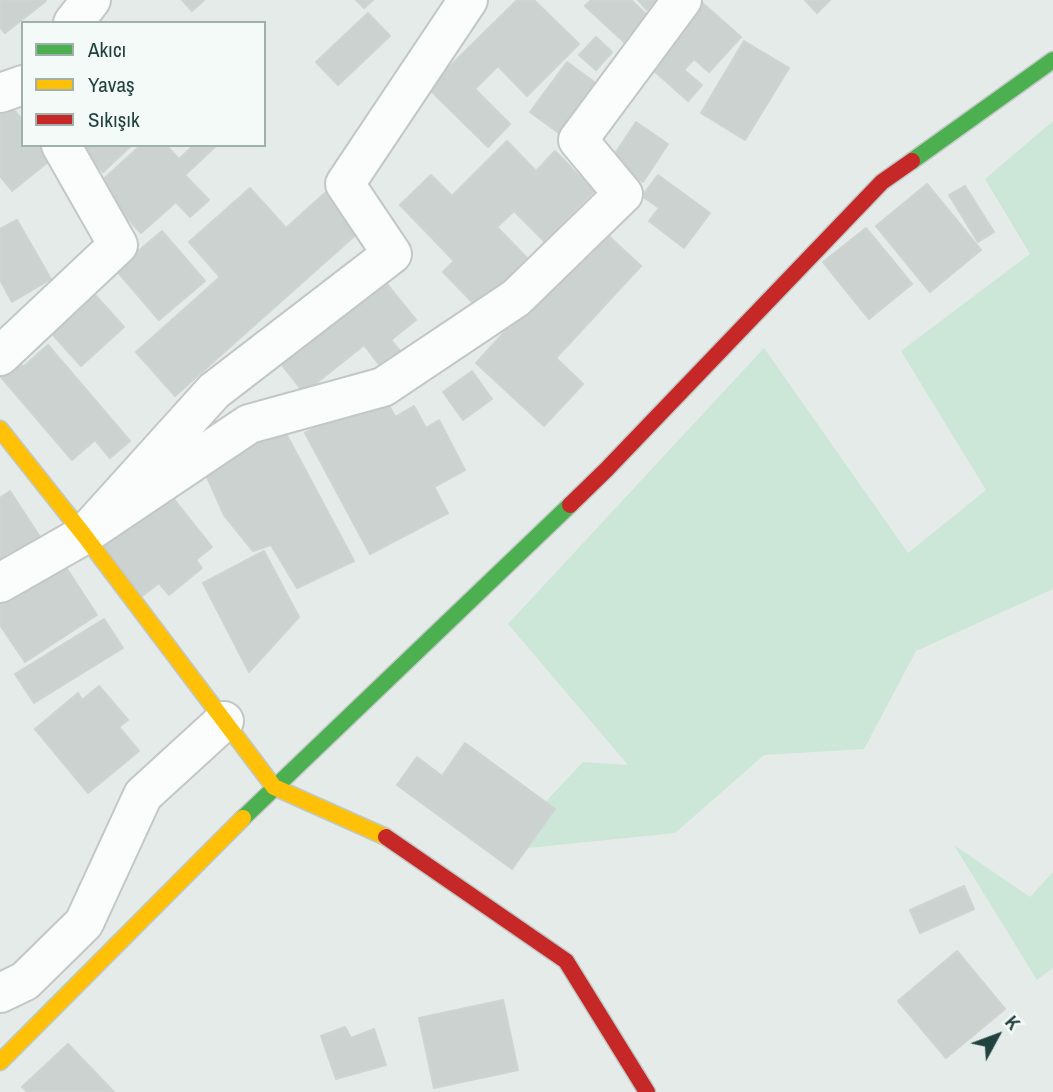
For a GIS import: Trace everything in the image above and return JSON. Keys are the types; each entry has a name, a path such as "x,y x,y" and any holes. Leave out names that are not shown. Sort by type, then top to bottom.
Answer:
{"street":[{"path":"75,21 91,0"},
{"path":"84,535 214,391 392,254 345,184 468,0"},
{"path":"0,583 84,535 249,424 383,387 516,298 623,194 578,140 682,0"},
{"path":"0,1062 274,787 606,470 882,182 1053,60"},
{"path":"0,93 21,86"},
{"path":"0,356 118,245 62,147"},
{"path":"0,429 84,535 274,787 388,838 566,961 648,1092"},
{"path":"0,993 25,981 83,923 143,795 224,721"}],"green space":[{"path":"1053,121 1053,589 916,651 864,749 764,755 675,833 499,851 583,762 628,765 508,624 764,348 908,553 986,490 901,351 1030,254 985,179"},
{"path":"954,845 1030,897 1053,872 1053,968 1037,980"}],"building":[{"path":"0,0 46,1 5,33 0,27"},
{"path":"182,0 204,0 192,11"},
{"path":"356,0 373,0 364,8"},
{"path":"517,0 534,0 579,44 527,96 498,66 475,89 510,124 488,147 428,88"},
{"path":"591,0 631,0 648,16 624,42 585,6"},
{"path":"638,0 657,0 647,10"},
{"path":"699,0 741,37 709,72 694,59 684,70 702,85 688,101 643,61"},
{"path":"805,0 830,0 817,13"},
{"path":"368,13 390,36 338,85 316,62"},
{"path":"596,37 612,52 596,70 579,55"},
{"path":"744,41 789,68 745,140 701,113"},
{"path":"567,62 601,87 564,137 530,112"},
{"path":"5,98 21,118 21,147 44,147 53,158 12,191 0,176 0,102"},
{"path":"636,122 668,144 643,182 610,161"},
{"path":"507,141 536,171 555,151 594,191 544,241 514,211 497,227 528,259 478,308 443,272 454,261 400,205 431,175 452,196"},
{"path":"80,147 130,147 103,172"},
{"path":"139,147 168,147 179,159 192,147 215,147 185,175 209,200 190,217 176,202 141,233 97,185"},
{"path":"658,175 710,213 684,248 649,221 659,208 642,196"},
{"path":"927,184 981,250 930,292 876,226"},
{"path":"965,186 994,232 978,242 949,195"},
{"path":"250,188 286,228 326,192 360,231 175,396 136,352 220,277 189,242"},
{"path":"17,220 51,279 12,302 0,280 0,229"},
{"path":"600,228 641,266 556,358 583,384 544,426 476,363"},
{"path":"866,228 912,284 869,319 823,262"},
{"path":"162,231 205,281 159,320 116,270"},
{"path":"378,273 416,320 391,340 404,356 384,371 364,345 304,393 274,355"},
{"path":"87,286 124,327 81,366 44,325"},
{"path":"48,345 130,441 110,458 95,440 72,460 0,376 0,367 13,355 23,367"},
{"path":"472,371 492,399 463,420 443,392"},
{"path":"382,392 395,417 414,406 426,428 439,420 465,470 434,487 448,513 370,554 305,433"},
{"path":"283,428 354,561 297,588 271,545 253,551 224,515 203,468"},
{"path":"165,488 212,547 196,560 202,568 169,595 159,583 142,596 98,543"},
{"path":"10,491 40,537 0,562 0,498"},
{"path":"264,551 299,617 249,672 203,583"},
{"path":"58,555 97,615 25,662 0,625 0,593"},
{"path":"104,619 123,648 34,703 15,674"},
{"path":"99,686 128,720 119,727 139,751 88,793 35,729 78,693 82,700"},
{"path":"465,743 555,809 512,869 397,785 417,757 442,776"},
{"path":"964,886 974,909 920,933 910,910"},
{"path":"957,951 1005,1009 946,1058 898,1001"},
{"path":"503,1000 518,1070 434,1088 419,1018"},
{"path":"345,1027 351,1038 374,1029 386,1065 336,1079 321,1036"},
{"path":"68,1044 114,1092 28,1092 22,1087"}],"traffic: fast":[{"path":"912,161 1053,60"},
{"path":"243,818 570,505"}],"traffic: slow":[{"path":"0,429 84,535 274,787 386,837"},
{"path":"0,1062 243,818"}],"traffic: jam":[{"path":"570,505 882,182 912,161"},
{"path":"386,837 566,961 647,1092"}]}
